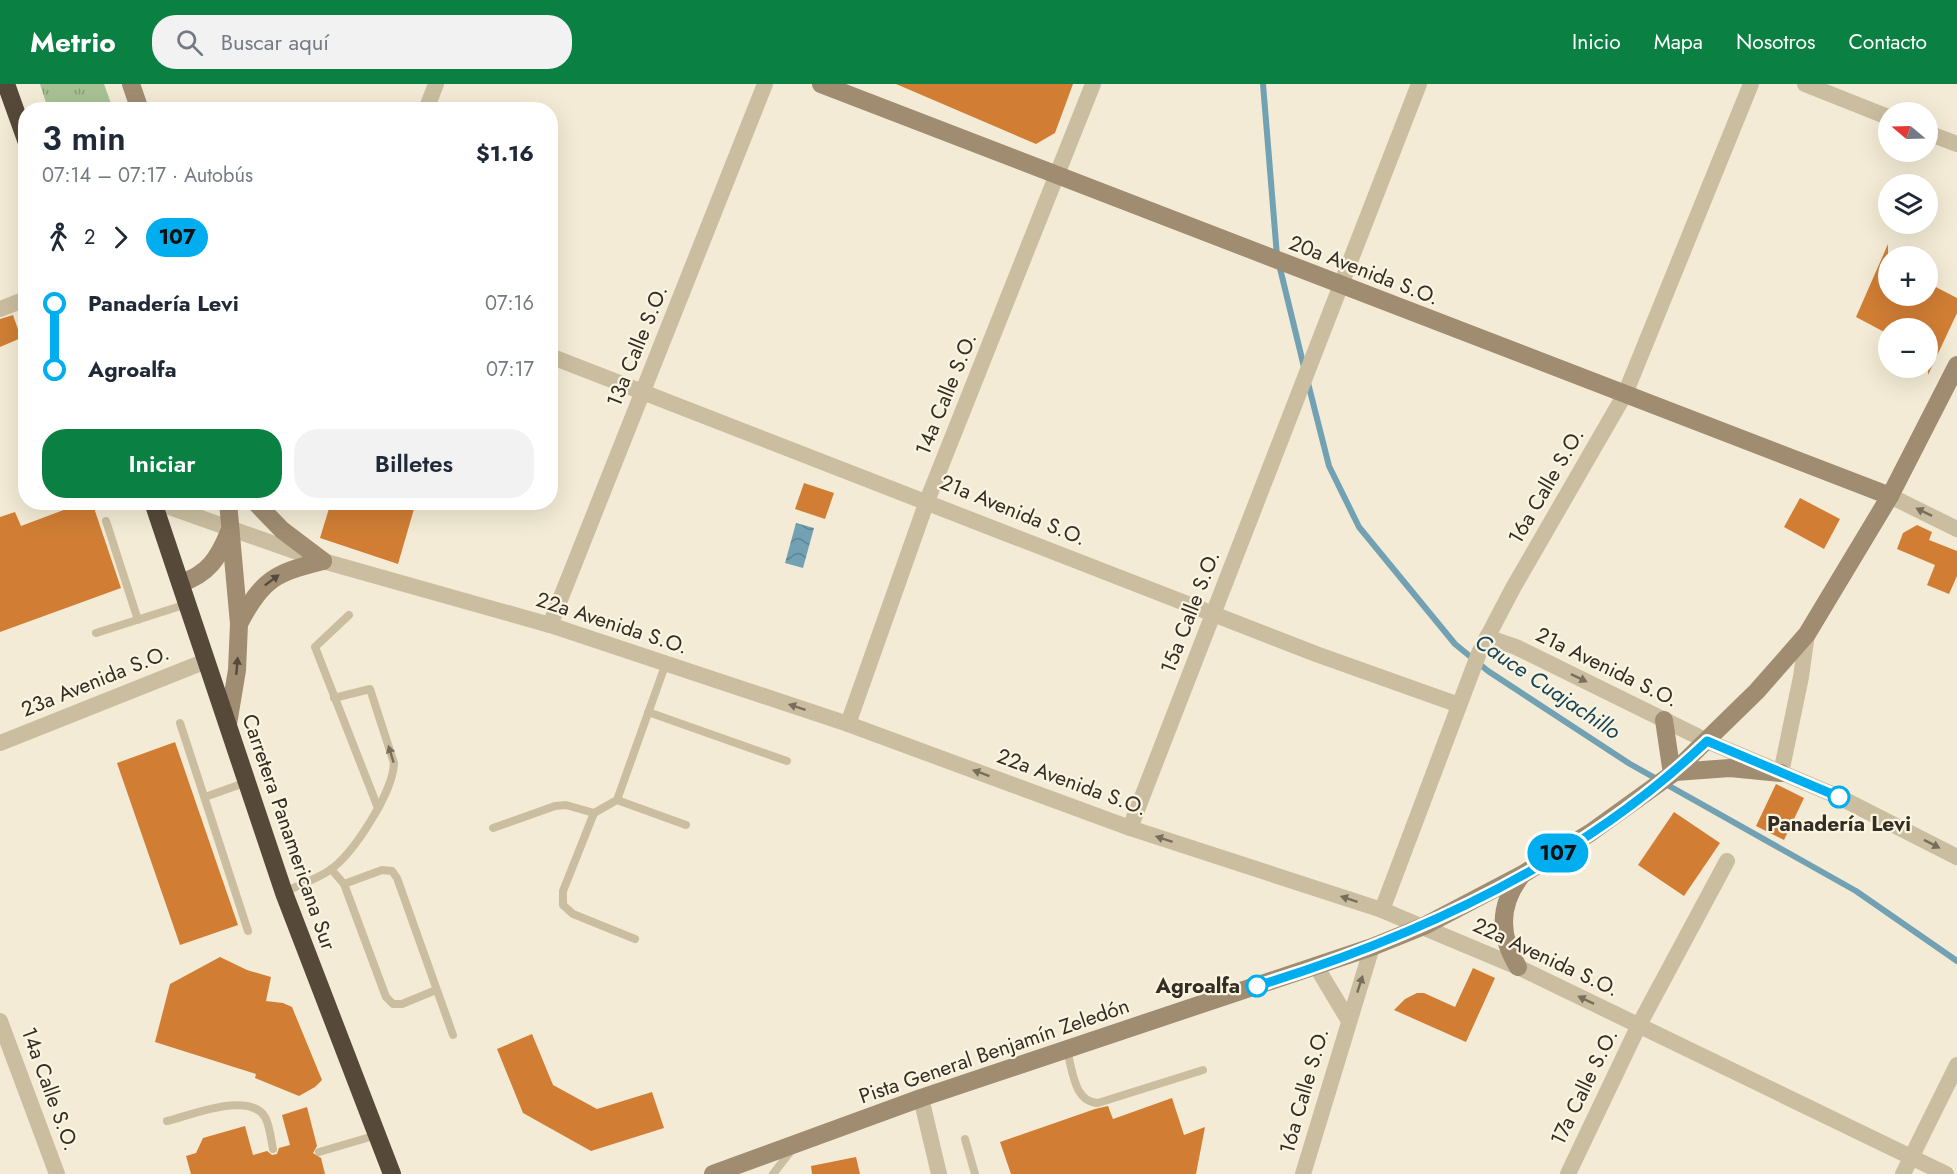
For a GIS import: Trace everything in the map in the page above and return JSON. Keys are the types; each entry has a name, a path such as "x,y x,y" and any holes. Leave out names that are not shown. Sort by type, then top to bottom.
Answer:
{"highway":[{"path":"6,84 18,118"},
{"name":"Carretera Panamericana Sur","path":"157,510 284,892 377,1134 388,1170"},
{"path":"388,1170 408,1174"}],"main road":[{"path":"131,84 137,102"},
{"name":"20a Avenida S.O.","path":"822,84 1890,496"},
{"name":"Pista General Benjamín Zeledón","path":"713,1174 921,1098 1372,947 1424,926 1523,874 1590,833 1672,774 1757,691 1807,634 1890,496 1957,365"},
{"path":"228,724 237,670 239,624 229,510"},
{"path":"263,510 282,530 323,561"},
{"path":"181,583 201,575 216,561 230,528"},
{"path":"239,624 252,598 266,583 285,570 323,561"},
{"path":"1664,720 1672,774 1730,768 1781,773"},
{"path":"1518,968 1506,943 1503,920 1508,897 1523,874"}],"street":[{"path":"429,102 436,84"},
{"name":"13a Calle S.O.","path":"550,625 765,84"},
{"name":"14a Calle S.O.","path":"848,724 927,501 1093,84"},
{"path":"1341,285 1419,84"},
{"name":"16a Calle S.O.","path":"1382,910 1479,653 1625,394 1751,84"},
{"path":"1805,84 1878,113"},
{"path":"1938,137 1957,144"},
{"name":"15a Calle S.O.","path":"1130,828 1341,285"},
{"path":"0,309 18,302"},
{"name":"21a Avenida S.O.","path":"558,359 1213,614 1459,705"},
{"path":"1890,496 1957,529"},
{"name":"22a Avenida S.O.","path":"177,510 323,561 550,625 666,663 848,724 1130,828 1382,910 1518,968 1946,1174"},
{"path":"1781,773 1801,677 1807,634"},
{"name":"21a Avenida S.O.","path":"1487,638 1516,647 1707,741 1839,797 1957,857"},
{"name":"23a Avenida S.O.","path":"0,743 206,661"},
{"name":"17a Calle S.O.","path":"1568,1174 1639,1025 1727,861"},
{"name":"16a Calle S.O.","path":"1303,1174 1372,947"},
{"name":"16a Calle S.O.","path":"1316,966 1349,1021"},
{"name":"14a Calle S.O.","path":"0,1021 57,1174"},
{"path":"1903,1174 1957,1065"},
{"path":"921,1098 939,1174"}],"lane":[{"path":"106,521 138,620"},
{"path":"96,633 187,604"},
{"path":"349,615 315,647 378,808"},
{"path":"635,939 573,914 563,905 563,891 594,813 617,800 666,663"},
{"path":"284,892 331,869 358,839 390,786 394,763 370,689 334,698"},
{"path":"648,712 787,761"},
{"path":"180,723 248,931"},
{"path":"205,797 247,782"},
{"path":"617,800 686,825"},
{"path":"493,828 555,806 577,807 594,813"},
{"path":"331,869 344,884 386,997 393,1004 402,1004 436,990"},
{"path":"344,884 382,870 392,871 397,878 453,1035"},
{"path":"1067,1051 1080,1096 1088,1103 1098,1103 1203,1070"},
{"path":"167,1121 240,1104 256,1107 266,1118 273,1149"},
{"path":"319,1152 377,1134"},
{"path":"965,1138 975,1174"},
{"path":"773,1174 798,1143"}],"green space":[{"path":"40,84 104,84 110,102 46,102"}],"water":[{"path":"796,523 814,528 803,568 785,563"}],"building":[{"path":"896,84 1073,84 1055,133 1036,144"},
{"path":"1878,267 1878,306 1938,306 1938,288 1957,298 1957,313 1938,354 1938,318 1878,318 1878,329 1856,317"},
{"path":"13,315 18,329 18,339 0,347 0,319"},
{"path":"804,483 834,493 825,519 795,509"},
{"path":"1800,498 1840,519 1824,549 1784,527"},
{"path":"64,510 95,510 121,588 0,632 0,517 15,512 21,526"},
{"path":"329,510 414,510 398,564 320,538"},
{"path":"1917,525 1932,532 1929,540 1957,551 1957,576 1949,594 1927,585 1935,565 1897,549 1903,533"},
{"path":"175,742 238,925 180,945 117,763"},
{"path":"1776,784 1804,798 1784,840 1756,826"},
{"path":"1674,812 1720,843 1684,896 1638,865"},
{"path":"220,957 247,970 271,977 266,1001 283,1003 292,1007 322,1080 315,1087 299,1096 255,1078 256,1074 155,1042 170,984"},
{"path":"1473,968 1495,978 1466,1042 1394,1010 1405,999 1417,993 1424,993 1455,1007"},
{"path":"532,1034 553,1085 597,1109 652,1092 664,1128 591,1151 523,1113 497,1049"},
{"path":"1172,1098 1184,1135 1205,1127 1196,1174 1011,1174 1000,1142 1095,1109 1108,1106 1113,1119"},
{"path":"307,1107 317,1146 313,1153 321,1158 325,1174 191,1174 186,1156 196,1153 203,1138 245,1126 253,1155 267,1151 272,1155 277,1154 279,1148 290,1145 282,1115"},
{"path":"856,1157 860,1174 812,1174 811,1166"}],"waterway":[{"name":"Cauce Cuajachillo","path":"1263,84 1277,256 1304,367"},
{"name":"Cauce Cuajachillo","path":"1308,383 1329,466 1359,527 1455,644 1488,671 1630,764 1856,891 1957,961"}],"bus line":[{"name":"107","path":"1257,986 1372,947 1424,926 1523,874 1590,833 1648,792 1672,774 1707,741 1839,797"}],"place":[{"name":"Panadería Levi","path":"1839,797"},
{"name":"Agroalfa","path":"1257,986"}]}
